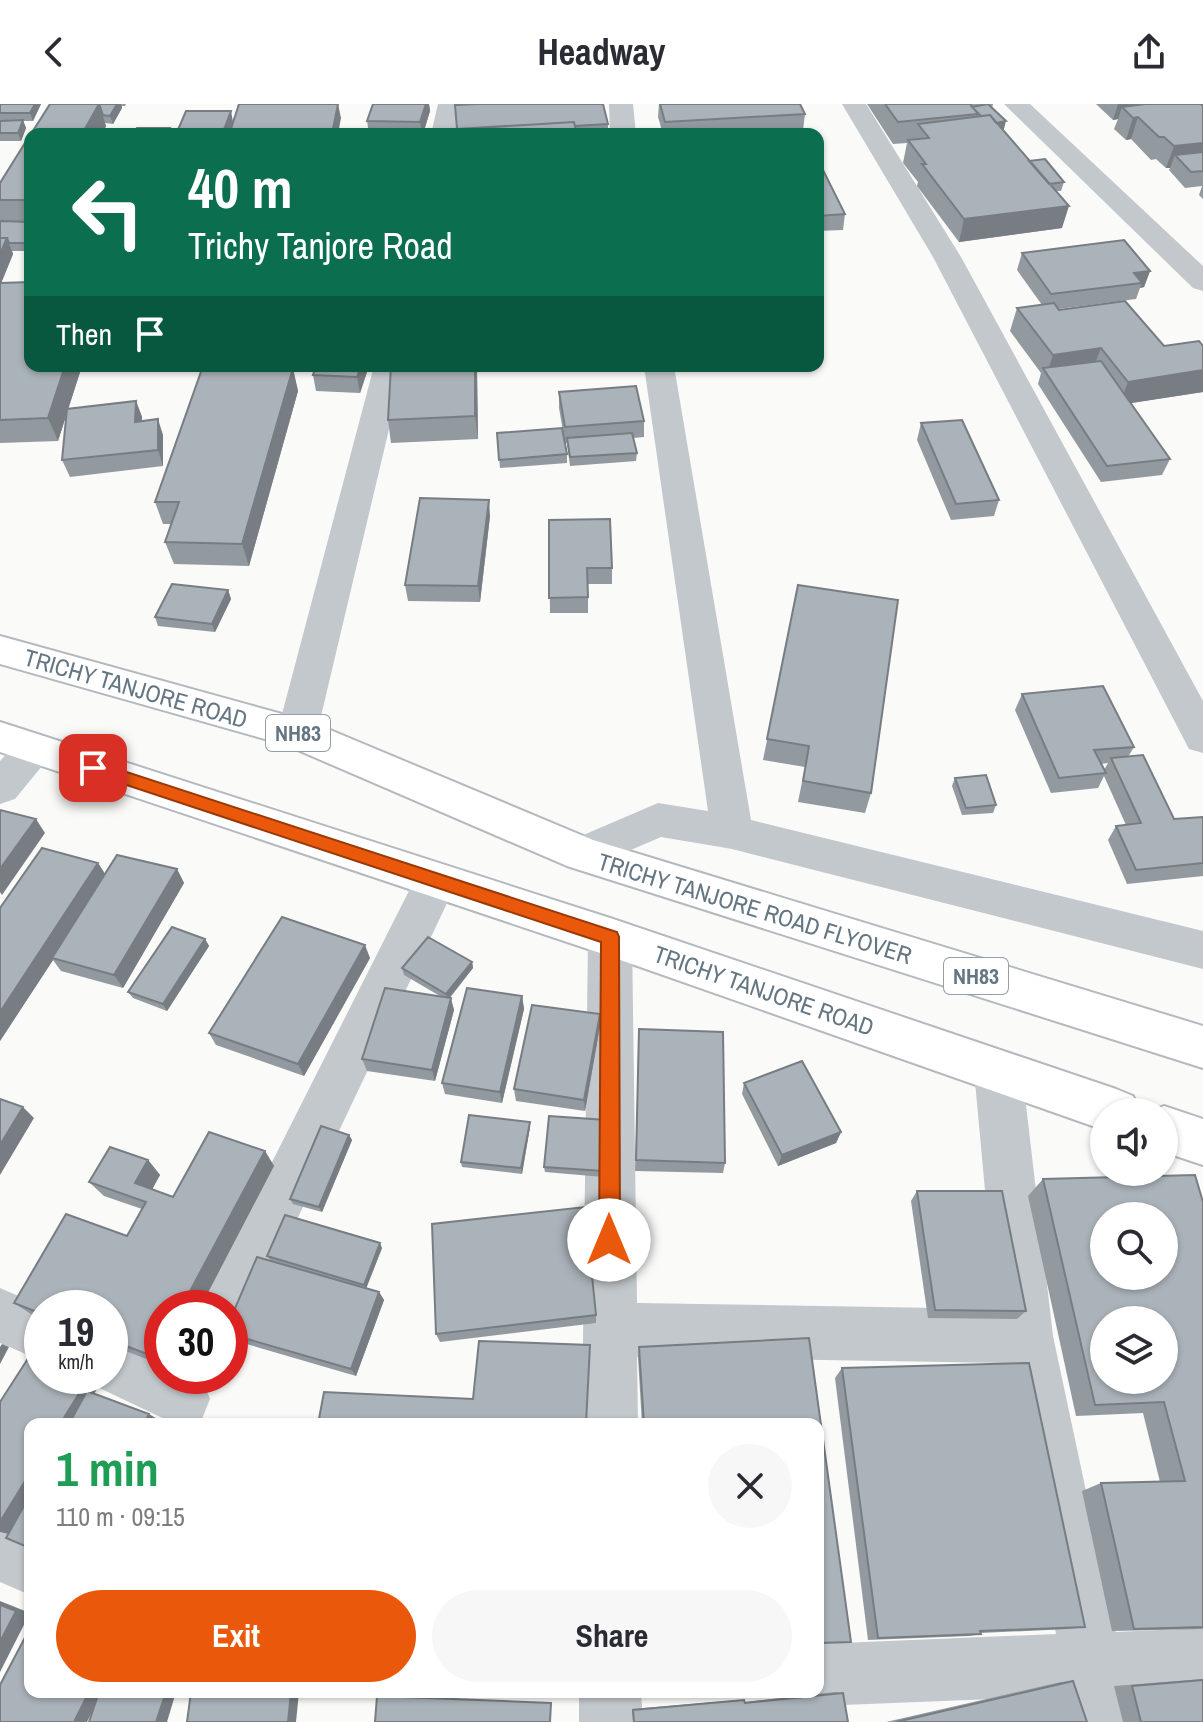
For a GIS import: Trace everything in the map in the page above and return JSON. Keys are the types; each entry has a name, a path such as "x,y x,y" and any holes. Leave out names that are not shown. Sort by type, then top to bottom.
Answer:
{"highway":[{"name":"TRICHY TANJORE ROAD","path":"0,650 297,733 582,854"},
{"name":"TRICHY TANJORE ROAD","path":"18,743 610,937 1090,1103"},
{"name":"TRICHY TANJORE ROAD FLYOVER","path":"582,854 1203,1047"},
{"path":"1178,1134 1203,1142"}],"street":[{"path":"445,128 450,104"},
{"path":"621,104 623,128"},
{"path":"854,104 947,257 1203,738"},
{"path":"1016,104 1203,282"},
{"path":"297,733 387,372"},
{"path":"660,372 732,832"},
{"path":"0,788 18,743"},
{"path":"582,854 658,820 732,832 1203,950"},
{"path":"236,1290 436,880"},
{"path":"610,937 610,1418"},
{"path":"998,1071 1026,1336 1104,1722"},
{"path":"0,1315 24,1326"},
{"path":"609,1330 1026,1336"},
{"path":"128,1374 182,1400"},
{"path":"0,1550 24,1562"},
{"path":"824,1675 1203,1659"},
{"path":"610,1698 611,1722"}],"building":[{"path":"0,104 35,104 30,113 0,113"},
{"path":"50,104 99,104 85,128 35,128"},
{"path":"99,104 117,104 110,116 103,115"},
{"path":"239,104 338,104 333,128 231,128"},
{"path":"373,104 426,104 420,122 367,121"},
{"path":"603,104 608,124 575,126 574,122 457,128 455,105"},
{"path":"660,104 800,104 805,114 665,122"},
{"path":"885,104 970,104 978,114 898,122"},
{"path":"988,104 1006,121 996,123 990,115 981,116 972,107"},
{"path":"1201,104 1203,143 1174,146 1122,107"},
{"path":"186,111 231,111 225,128 179,128"},
{"path":"990,115 1069,206 964,219 922,164 926,164 908,140 929,138 918,124"},
{"path":"23,120 18,133 0,133 0,121"},
{"path":"574,122 576,128 476,128"},
{"path":"24,145 24,200 0,200 0,183"},
{"path":"1203,152 1203,171 1191,172 1175,155"},
{"path":"1045,159 1064,182 1049,184 1029,161"},
{"path":"824,172 845,214 824,216"},
{"path":"0,221 24,222 24,243 9,243 7,238 0,238"},
{"path":"0,238 7,238 0,254"},
{"path":"1124,240 1150,271 1134,273 1142,283 1051,294 1022,253"},
{"path":"24,282 24,372 63,372 48,418 0,420 0,283"},
{"path":"1125,301 1164,346 1199,341 1203,346 1203,370 1128,382 1101,348 1053,355 1017,308 1054,303 1059,310"},
{"path":"1101,361 1170,459 1107,466 1043,368"},
{"path":"201,372 292,372 242,544 165,542 179,502 155,502"},
{"path":"314,372 359,372 357,377 313,375"},
{"path":"391,372 475,372 475,416 388,420"},
{"path":"636,386 644,421 565,427 559,392"},
{"path":"136,401 135,422 158,419 158,450 62,460 67,409"},
{"path":"962,420 999,500 956,504 921,423"},
{"path":"562,428 567,454 499,460 497,433"},
{"path":"632,433 637,453 570,457 567,438"},
{"path":"420,498 489,500 478,586 405,585"},
{"path":"610,519 612,568 587,568 588,597 549,598 549,520"},
{"path":"172,584 228,590 212,624 155,617"},
{"path":"798,585 898,600 871,793 803,781 809,746 767,739"},
{"path":"1103,686 1134,747 1094,750 1106,773 1059,778 1022,694"},
{"path":"1143,755 1174,819 1203,817 1203,863 1136,870 1116,826 1141,823 1111,758"},
{"path":"986,775 996,805 966,808 955,778"},
{"path":"0,810 36,819 0,869"},
{"path":"42,848 98,863 0,1012 0,908"},
{"path":"117,855 177,869 114,975 52,958"},
{"path":"282,917 365,945 298,1064 209,1033"},
{"path":"172,927 205,939 163,1004 128,992"},
{"path":"428,937 472,962 446,994 402,968"},
{"path":"385,988 451,998 432,1070 362,1059"},
{"path":"467,988 522,996 500,1092 442,1083"},
{"path":"532,1005 600,1014 584,1100 514,1089"},
{"path":"639,1029 723,1032 725,1163 636,1160"},
{"path":"802,1061 841,1132 782,1155 744,1083"},
{"path":"0,1099 23,1107 0,1145"},
{"path":"469,1115 530,1122 521,1168 461,1162"},
{"path":"549,1116 606,1120 603,1171 544,1167"},
{"path":"321,1126 349,1135 319,1207 290,1199"},
{"path":"209,1132 265,1151 191,1290 144,1290 144,1353 128,1347 128,1290 24,1290 24,1307 14,1303 66,1214 127,1236 146,1202 89,1182 110,1147 148,1160 135,1183 173,1197"},
{"path":"1178,1175 1195,1175 1203,1202 1203,1627 1134,1629 1101,1483 1185,1481 1164,1402 1095,1405 1092,1394 1178,1394 1178,1306 1090,1306 1090,1383 1043,1179 1090,1178 1090,1186 1178,1186"},
{"path":"917,1191 1002,1191 1026,1311 935,1310"},
{"path":"585,1207 596,1315 436,1334 432,1224"},
{"path":"285,1215 380,1243 364,1285 267,1256"},
{"path":"257,1257 379,1292 351,1369 248,1339 248,1290 243,1290"},
{"path":"809,1338 820,1418 644,1418 639,1347"},
{"path":"479,1341 590,1345 586,1418 319,1418 324,1392 473,1399"},
{"path":"1029,1363 1085,1627 878,1638 842,1368"},
{"path":"24,1365 24,1394 79,1394 64,1418 24,1418 24,1483 0,1522 0,1402"},
{"path":"85,1394 95,1394 149,1414 147,1418 72,1418"},
{"path":"824,1447 851,1642 824,1643"},
{"path":"24,1506 24,1546 6,1538"},
{"path":"0,1605 16,1611 0,1642"},
{"path":"24,1639 24,1698 86,1698 74,1722 0,1722 0,1685"},
{"path":"1203,1680 1203,1722 1141,1722 1132,1686"},
{"path":"1073,1681 1087,1722 896,1722"},
{"path":"843,1693 848,1722 634,1722 633,1710 744,1700 745,1703 824,1698 824,1695"},
{"path":"97,1698 164,1698 156,1722 89,1722"},
{"path":"190,1698 290,1698 288,1722 187,1722"},
{"path":"377,1698 551,1703 550,1722 375,1722"}],"route":[{"path":"93,768 610,937 609,1240"}]}
